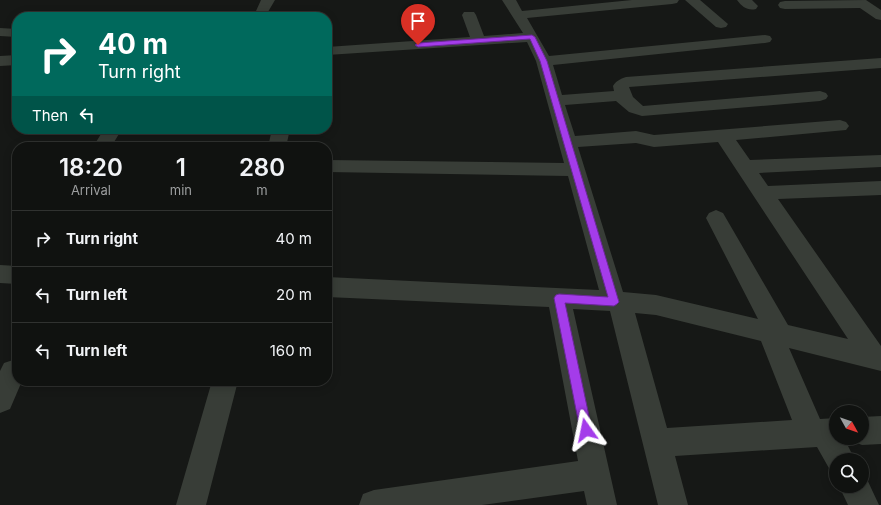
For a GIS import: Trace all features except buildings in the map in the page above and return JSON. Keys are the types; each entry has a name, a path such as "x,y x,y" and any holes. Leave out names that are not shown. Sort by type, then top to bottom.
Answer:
{"street":[{"path":"262,12 268,0"},
{"path":"672,0 514,7 544,61 617,302 673,505"},
{"path":"692,0 721,24"},
{"path":"786,5 860,2 881,16"},
{"path":"469,15 479,41"},
{"path":"0,32 12,33"},
{"path":"332,51 532,37"},
{"path":"544,61 765,39"},
{"path":"0,61 12,60"},
{"path":"820,96 642,111 634,109 625,99 621,86 626,82 881,63"},
{"path":"556,101 617,96 625,99"},
{"path":"568,142 636,138 654,141 840,126"},
{"path":"723,135 878,358"},
{"path":"745,167 881,162"},
{"path":"332,166 576,170"},
{"path":"762,193 881,188"},
{"path":"716,218 836,453"},
{"path":"0,274 12,275"},
{"path":"332,288 559,298 656,305 878,358"},
{"path":"559,298 602,505"},
{"path":"0,400 12,374"},
{"path":"192,505 224,386"},
{"path":"869,431 881,430"},
{"path":"657,443 825,433"},
{"path":"374,505 595,474"},
{"path":"858,493 864,505"}],"route":[{"path":"418,45 532,37 544,61 614,302 559,298 586,430"}]}
